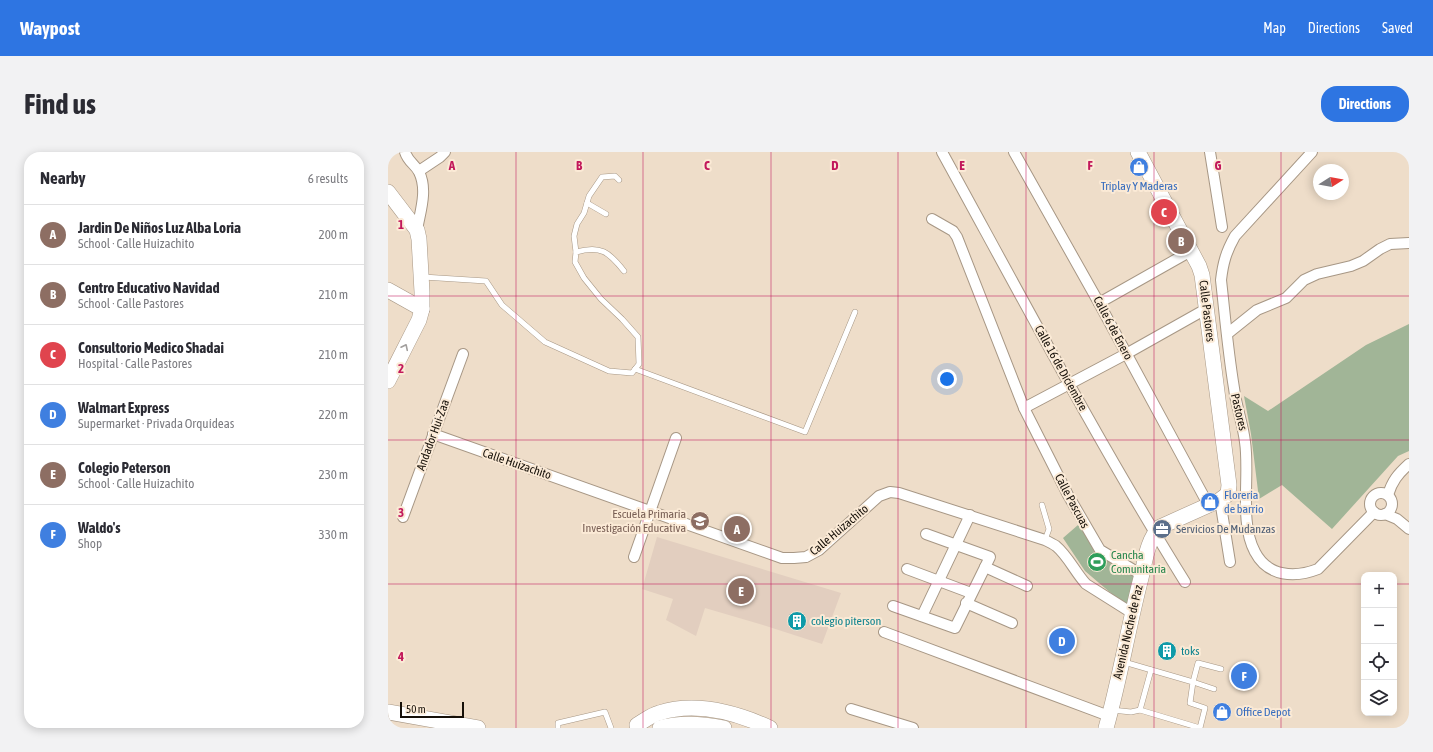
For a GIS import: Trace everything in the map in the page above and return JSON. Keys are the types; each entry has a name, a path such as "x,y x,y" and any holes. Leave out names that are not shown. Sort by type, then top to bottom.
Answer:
{"street":[{"path":"388,381 419,320 422,309 422,285 417,230 424,191 419,171 407,159 405,152"},
{"path":"419,171 445,152"},
{"name":"Calle 16 de Diciembre","path":"942,152 1070,384 1155,533 1185,582"},
{"name":"Calle 6 de Enero","path":"1014,152 1126,354 1215,503 1230,562"},
{"name":"Calle Pastores","path":"1138,152 1191,251 1202,275 1230,485 1228,494 1215,503"},
{"path":"1210,152 1222,227"},
{"name":"Pastores","path":"1312,152 1235,236 1227,251 1222,267 1221,280 1234,389 1245,441 1247,461 1247,520 1249,538 1255,553 1264,564 1277,573 1290,575 1306,574 1318,569 1374,512"},
{"path":"388,192 417,230"},
{"name":"Calle Pascuas","path":"932,219 954,231 1024,408 1068,495 1100,550 1142,575"},
{"path":"1227,334 1256,310 1286,298 1304,280 1318,274 1351,266 1363,261 1390,244 1409,243"},
{"path":"1099,303 1191,251"},
{"path":"406,300 414,297 422,285"},
{"path":"388,290 422,309"},
{"path":"1024,408 1126,354 1206,309"},
{"name":"Andador Hui-Zaa","path":"403,517 463,354"},
{"name":"Calle Huizachito","path":"433,434 782,558 806,557 819,550 879,496 890,492 899,493 1046,540 1056,546 1063,553 1086,584 1132,613"},
{"path":"634,557 676,438"},
{"path":"1388,495 1382,493 1376,495 1371,500 1371,506 1374,512 1379,514 1388,511 1392,503 1388,495 1391,486 1396,477 1409,464"},
{"path":"1155,533 1160,528 1215,503"},
{"path":"1388,511 1409,529"},
{"path":"918,615 957,545 970,515"},
{"name":"Avenida Noche de Paz","path":"1109,718 1132,613 1149,546 1155,533"},
{"path":"893,606 955,628 990,557 926,534"},
{"path":"985,567 1027,586"},
{"path":"907,569 971,593"},
{"path":"966,603 1012,623"},
{"path":"884,632 1109,718"},
{"path":"632,726 657,713 675,709 700,708 731,712 770,728"},
{"path":"851,709 913,728"},
{"path":"388,712 478,728"},
{"path":"661,724 686,716 701,716 722,719 751,728"},
{"path":"388,718 418,717"},
{"path":"632,726 704,724 724,728"}],"lane":[{"path":"422,285 486,281 502,305 545,342 609,372 632,373 639,364 638,337 601,299 584,278 575,262 576,252 574,236 577,224 584,213 589,196 602,177 615,176 619,180"},
{"path":"587,203 606,214"},
{"path":"576,252 587,249 602,250 613,257 624,271"},
{"path":"635,369 805,432 855,312"},
{"path":"1042,505 1049,529 1046,540"},
{"path":"1121,661 1214,689"},
{"path":"1109,718 1140,710 1200,728 1205,708 1190,703 1198,663 1221,669"},
{"path":"1140,710 1151,670"},
{"path":"558,728 558,723 605,712 611,728"}],"shaded area":[{"path":"657,537 841,593 822,644 705,608 696,636 666,620 673,599 642,589"}],"green space":[{"path":"1409,324 1409,451 1398,456 1332,529 1282,485 1259,499 1251,434 1244,396 1268,411 1366,345"},
{"name":"Cancha Comunitaria","path":"1078,525 1099,553 1136,574 1126,606 1085,571 1063,538"}],"place":[{"name":"Triplay Y Maderas","path":"1139,167"},
{"name":"Consultorio Medico Shadai","path":"1164,212"},
{"name":"Centro Educativo Navidad","path":"1181,241"},
{"name":"Florería de barrio","path":"1210,502"},
{"name":"Escuela Primaria Investigación Educativa","path":"700,521"},
{"name":"Jardin De Niños Luz Alba Loria","path":"737,529"},
{"name":"Servicios De Mudanzas","path":"1162,529"},
{"name":"Cancha Comunitaria","path":"1097,562"},
{"name":"Colegio Peterson","path":"741,591"},
{"name":"colegio piterson","path":"797,621"},
{"name":"Walmart Express","path":"1062,641"},
{"name":"toks","path":"1167,651"},
{"name":"Waldo's","path":"1244,676"},
{"name":"Office Depot","path":"1222,712"}]}
